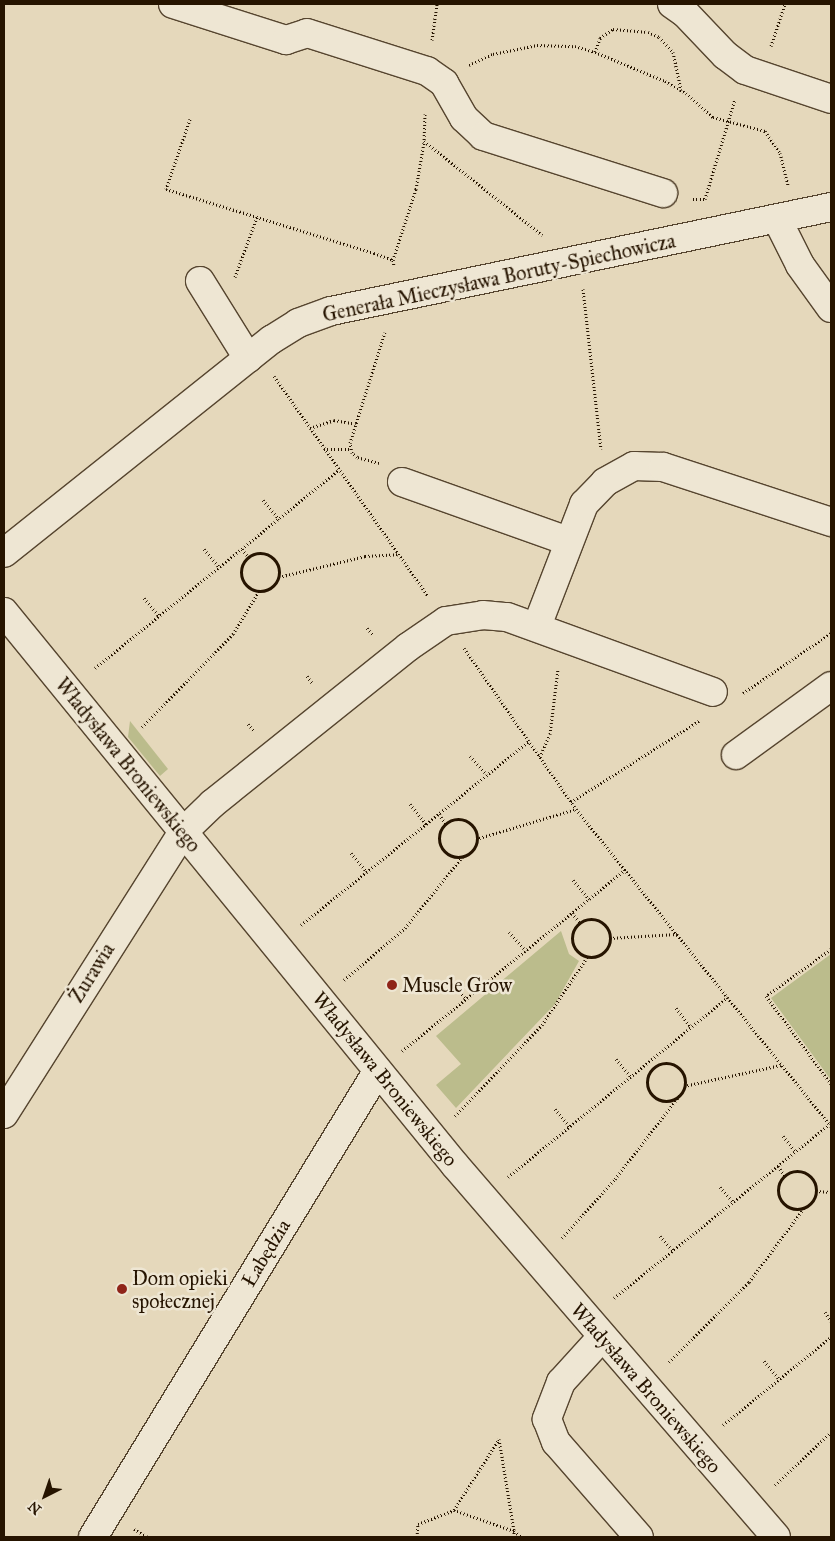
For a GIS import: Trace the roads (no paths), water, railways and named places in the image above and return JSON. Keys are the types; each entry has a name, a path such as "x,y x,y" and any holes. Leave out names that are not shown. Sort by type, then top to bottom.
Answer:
{"street":[{"path":"173,4 286,40 307,33 436,77 464,118 483,136 663,193"},
{"path":"672,4 686,12 725,55 753,74 831,99"},
{"name":"Generała Mieczysława Boruty-Spiechowicza","path":"4,554 254,354 298,323 331,311 831,207"},
{"path":"778,219 800,265 831,308"},
{"path":"200,281 254,354"},
{"path":"713,692 537,626 568,541 584,504 604,482 634,466 650,464 831,522"},
{"path":"393,473 568,541"},
{"name":"Władysława Broniewskiego","path":"4,612 378,1072 602,1337 776,1537"},
{"name":"Żurawia","path":"4,1114 182,833 212,804 400,653 446,621 483,615 507,617 537,626"},
{"path":"736,755 831,686"},
{"name":"Łabędzia","path":"93,1537 378,1072"},
{"path":"602,1337 561,1382 547,1419 556,1442 639,1537"}],"place":[{"name":"Muscle Grow","path":"392,985"},
{"name":"Dom opieki społecznej","path":"122,1289"}]}
